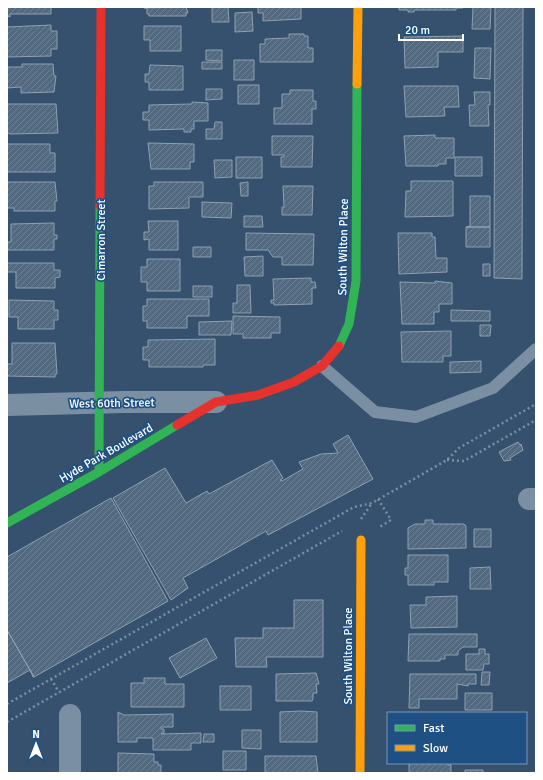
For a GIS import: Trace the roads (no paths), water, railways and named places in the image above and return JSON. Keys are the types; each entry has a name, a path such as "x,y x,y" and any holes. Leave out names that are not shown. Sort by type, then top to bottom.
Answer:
{"street":[{"name":"Cimarron Street","path":"99,472 101,7"},
{"name":"South Wilton Place","path":"216,402 258,395 294,382 322,366 338,347 349,324 354,301 358,7"},
{"name":"West 60th Street","path":"7,405 216,402"},
{"name":"Hyde Park Boulevard","path":"7,523 99,472 216,402"},
{"name":"South Wilton Place","path":"360,773 361,540"},
{"path":"70,716 70,773"}],"lane":[{"path":"322,366 375,412 416,417 493,388 536,349"}]}
